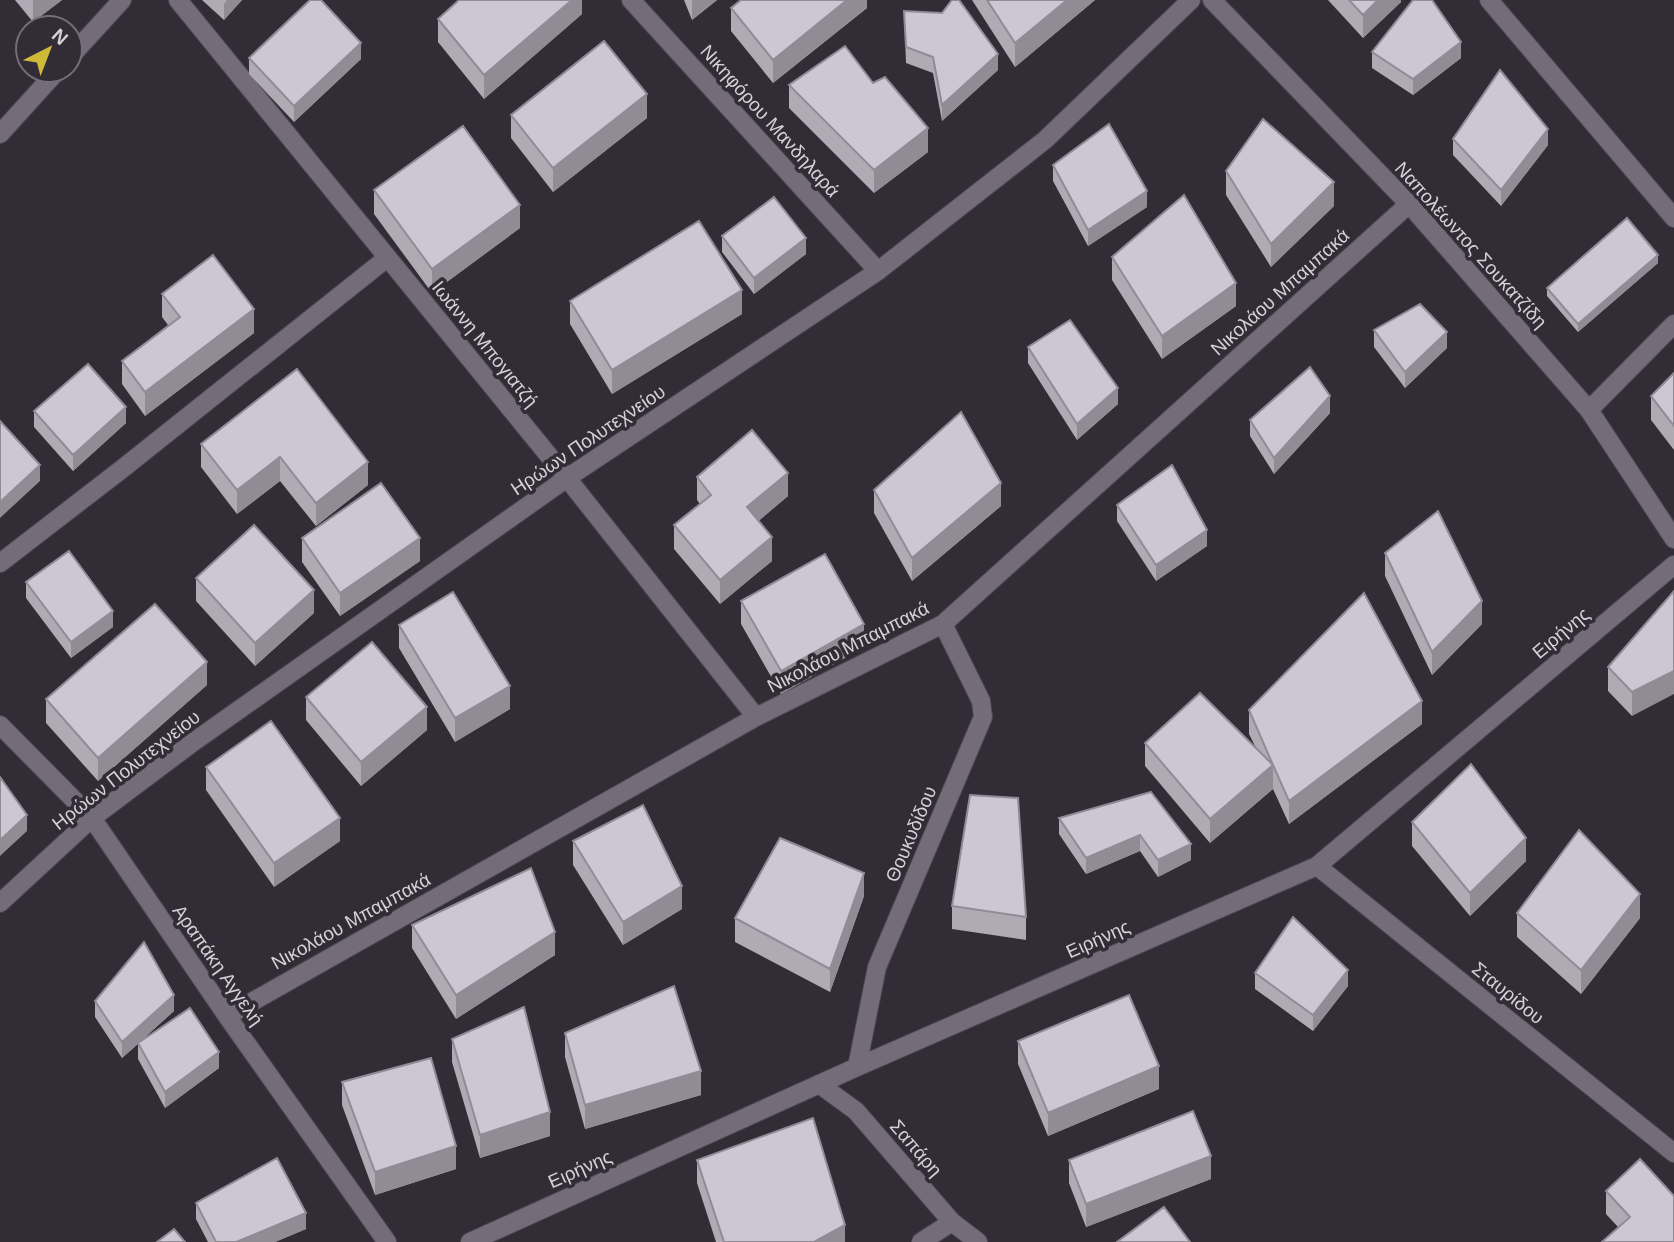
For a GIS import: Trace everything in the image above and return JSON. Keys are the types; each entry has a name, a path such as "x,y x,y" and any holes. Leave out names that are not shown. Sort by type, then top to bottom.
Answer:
{"street":[{"path":"84,42 122,0"},
{"name":"Ιωάννη Μπογιατζή","path":"178,0 567,478 756,717"},
{"name":"Νικηφόρου Μανδηλαρά","path":"631,0 878,271"},
{"name":"Ηρώων Πολυτεχνείου","path":"0,903 92,818 192,743 567,478 878,271 1045,140 1191,0"},
{"name":"Ναπολέωντος Σουκατζίδη","path":"1212,0 1409,205 1589,410 1674,539"},
{"path":"1489,0 1674,218"},
{"path":"0,134 45,84"},
{"name":"Νικολάου Μπαμπακά","path":"227,1016 756,717 943,624 1409,205"},
{"path":"0,563 133,461 387,258"},
{"path":"1589,410 1674,324"},
{"name":"Ειρήνης","path":"470,1242 857,1067 1317,866 1674,565"},
{"name":"Θουκυδίδου","path":"857,1067 877,967 983,717 981,701 943,624"},
{"name":"Αραπάκη Αγγελή","path":"0,725 92,818 227,1016 387,1242"},
{"name":"Σταυρίδου","path":"1317,866 1674,1153"},
{"name":"Σαπάρη","path":"819,1084 856,1111 952,1222 978,1242"},
{"path":"921,1242 952,1222"}],"building":[{"path":"310,0 321,0 361,43 294,106 249,58"},
{"path":"459,0 572,0 484,75 438,19"},
{"path":"741,0 847,0 773,60 731,8"},
{"path":"952,0 959,0 998,54 942,105 933,57 906,47 904,11 942,13"},
{"path":"987,0 1067,0 1015,43"},
{"path":"1349,0 1378,0 1363,15"},
{"path":"1413,0 1432,0 1461,42 1413,79 1372,52"},
{"path":"604,41 647,94 553,168 511,115"},
{"path":"845,46 873,83 885,77 928,128 874,170 789,85"},
{"path":"1500,70 1548,129 1501,190 1453,139"},
{"path":"1263,119 1334,182 1271,244 1226,171"},
{"path":"1109,124 1147,191 1088,230 1053,165"},
{"path":"463,126 520,205 432,269 374,190"},
{"path":"1184,195 1236,283 1162,336 1112,257"},
{"path":"774,197 806,238 754,278 722,236"},
{"path":"1627,218 1658,255 1578,324 1547,288"},
{"path":"699,221 742,290 612,370 570,301"},
{"path":"213,255 254,309 145,392 122,361 180,317 162,294"},
{"path":"1420,304 1447,332 1405,372 1374,330"},
{"path":"1070,320 1118,388 1077,424 1028,347"},
{"path":"88,364 126,407 73,455 34,411"},
{"path":"1310,367 1330,396 1274,458 1250,420"},
{"path":"297,369 368,462 316,503 280,457 237,490 201,444"},
{"path":"1674,373 1674,426 1651,396"},
{"path":"961,412 1001,483 912,558 874,490"},
{"path":"0,421 40,465 0,502"},
{"path":"752,430 788,473 747,507 772,537 720,580 674,525 711,495 697,477"},
{"path":"1172,465 1207,530 1156,565 1117,505"},
{"path":"381,483 420,538 340,593 302,538"},
{"path":"1438,511 1482,601 1432,652 1385,553"},
{"path":"254,525 314,590 255,643 196,578"},
{"path":"69,551 113,611 71,642 26,582"},
{"path":"825,554 864,624 781,671 741,601"},
{"path":"1674,591 1674,671 1632,692 1608,667"},
{"path":"453,592 510,686 455,718 399,625"},
{"path":"1364,593 1422,701 1289,801 1249,710"},
{"path":"155,604 207,662 98,758 46,699"},
{"path":"372,642 427,707 361,762 306,697"},
{"path":"1200,693 1273,765 1210,819 1145,743"},
{"path":"271,721 340,818 274,863 206,767"},
{"path":"1471,764 1526,838 1470,893 1412,822"},
{"path":"0,777 27,815 0,840"},
{"path":"1151,792 1191,844 1158,860 1140,835 1086,858 1059,818"},
{"path":"970,795 1018,798 1026,917 952,906"},
{"path":"643,805 682,886 623,922 573,841"},
{"path":"1579,830 1640,894 1581,970 1517,913"},
{"path":"780,838 864,873 830,969 735,918"},
{"path":"531,868 555,932 456,995 412,925"},
{"path":"1293,917 1348,970 1313,1015 1255,973"},
{"path":"144,942 174,995 122,1042 95,1001"},
{"path":"674,986 701,1071 585,1105 565,1033"},
{"path":"1129,995 1159,1066 1048,1113 1018,1041"},
{"path":"524,1007 550,1112 480,1135 452,1039"},
{"path":"190,1008 219,1052 165,1092 138,1043"},
{"path":"431,1058 456,1146 375,1172 342,1082"},
{"path":"1193,1111 1211,1156 1086,1204 1069,1160"},
{"path":"813,1118 845,1225 814,1242 724,1242 697,1160"},
{"path":"277,1158 306,1213 236,1242 216,1242 196,1203"},
{"path":"1640,1159 1674,1196 1674,1242 1602,1242 1630,1217 1606,1191"},
{"path":"1164,1207 1190,1242 1117,1242"},
{"path":"174,1229 185,1242 157,1242"}]}
